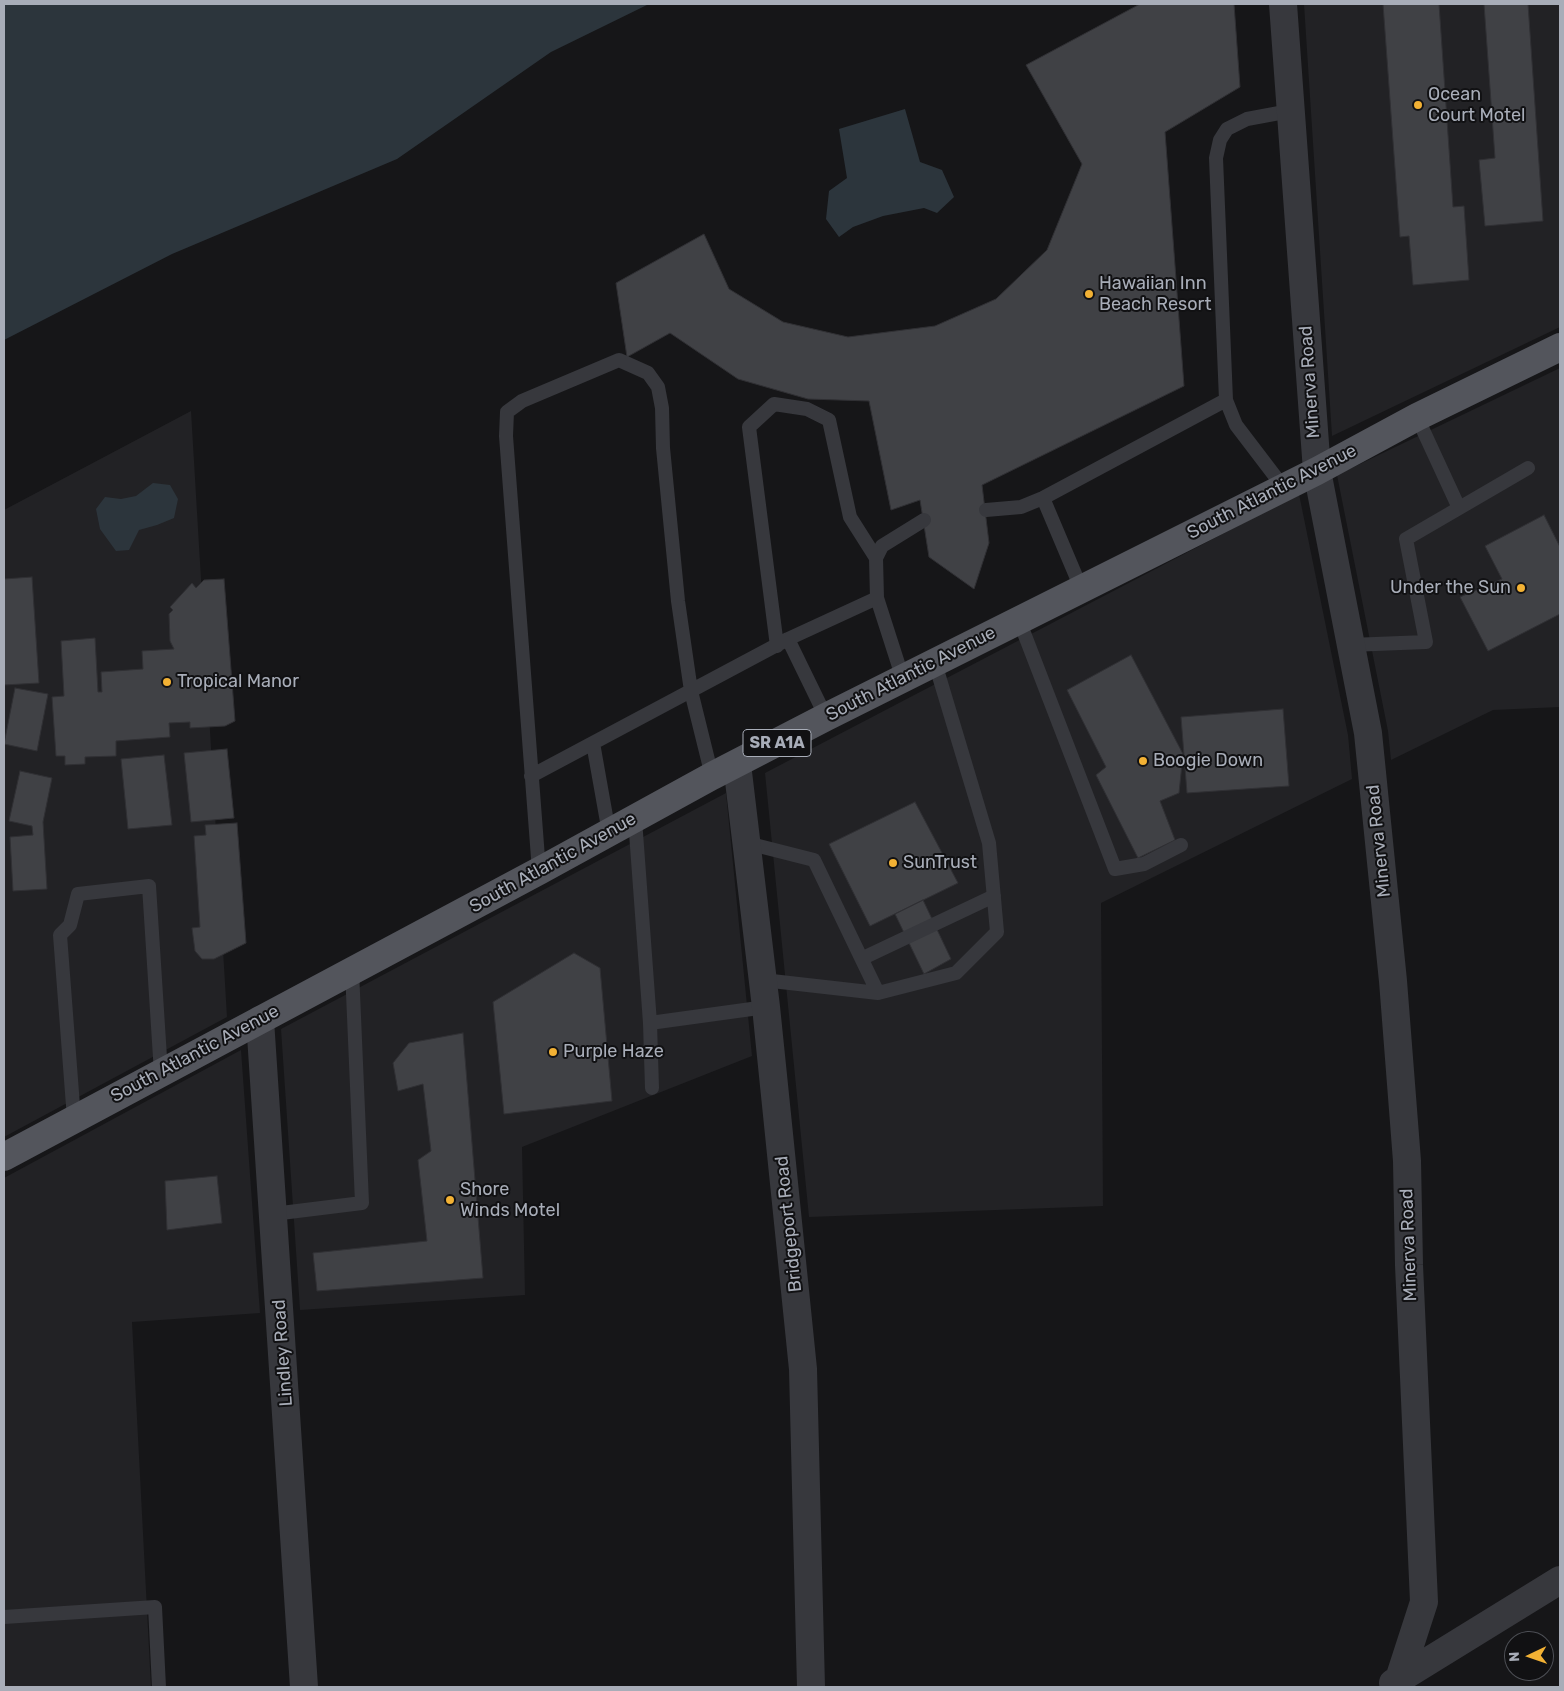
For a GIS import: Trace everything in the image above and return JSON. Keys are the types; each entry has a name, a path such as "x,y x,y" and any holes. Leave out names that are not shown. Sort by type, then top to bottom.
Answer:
{"main road":[{"name":"South Atlantic Avenue","path":"4,1157 539,872 712,776 1081,588 1284,488 1416,417 1560,347"}],"street":[{"name":"Minerva Road","path":"1283,4 1317,471 1368,733 1392,971 1407,1161 1409,1265 1424,1602 1392,1683"},
{"name":"Bridgeport Road","path":"737,764 766,1007 803,1369 811,1687"},
{"name":"Lindley Road","path":"260,1020 304,1687"},
{"path":"1392,1683 1560,1580"}],"lane":[{"path":"1284,488 1236,425 1226,400 1216,158 1220,140 1227,129 1247,119 1290,111"},
{"path":"539,872 506,436 507,412 522,401 619,360 648,373 658,387 662,408 663,448 678,601 691,691 712,776"},
{"path":"986,510 1021,507 1043,498 1226,400"},
{"path":"826,717 782,642 749,427 774,404 807,409 829,420 850,517 876,558"},
{"path":"1416,417 1459,508"},
{"path":"1350,644 1426,642 1406,539 1528,468"},
{"path":"1043,498 1081,588"},
{"path":"902,679 877,598 876,558 882,546 924,520"},
{"path":"531,776 782,642 877,598"},
{"path":"1019,620 1115,869 1144,864 1181,846"},
{"path":"763,980 878,993 956,973 997,932 990,843 935,663"},
{"path":"593,743 609,833"},
{"path":"635,819 650,1023 652,1088"},
{"path":"747,843 814,860 863,958 878,993"},
{"path":"74,1120 60,935 70,925 78,894 149,886 161,1073"},
{"path":"863,958 994,896"},
{"path":"273,1214 362,1203 352,970"},
{"path":"650,1023 766,1007"},
{"path":"4,1617 155,1607 159,1687"}],"shaded area":[{"path":"4,4 649,4 551,52 397,159 172,254 4,340"},
{"path":"1304,4 1560,4 1560,327 1332,436"},
{"path":"905,109 920,162 942,170 954,197 937,213 924,208 883,216 853,227 839,237 826,219 829,191 847,178 839,129"},
{"path":"1560,368 1560,707 1493,710 1391,760 1388,731 1337,475"},
{"path":"191,411 227,1017 4,1137 4,510"},
{"path":"153,483 170,485 178,499 174,518 139,530 129,550 116,551 100,529 96,509 105,497 121,499 136,496"},
{"path":"1299,494 1348,735 1352,779 1101,903 1103,1206 809,1217 765,773"},
{"path":"726,793 752,1056 522,1147 525,1295 300,1310 281,1029"},
{"path":"241,1050 260,1313 132,1322 151,1687 4,1687 4,1178"}],"building":[{"name":"Hawaiian Inn Beach Resort","path":"1140,4 1234,4 1240,87 1165,132 1184,386 982,485 989,543 974,589 929,557 920,500 891,510 869,401 808,399 738,379 670,333 627,357 616,283 704,234 729,289 783,322 848,337 935,326 996,299 1047,250 1082,164 1026,65"},
{"name":"Ocean Court Motel","path":"1383,4 1439,4 1453,207 1464,206 1469,280 1413,285 1409,236 1400,237"},
{"name":"Ocean Court Motel","path":"1484,4 1528,4 1543,221 1485,226 1479,160 1495,158"},
{"name":"Under the Sun","path":"1544,515 1560,547 1560,614 1488,651 1460,597 1502,579 1485,546"},
{"path":"32,577 39,683 4,685 4,579"},
{"name":"Tropical Manor","path":"224,579 235,721 225,726 190,728 190,722 169,723 170,737 116,741 116,756 85,757 85,764 65,765 65,756 56,756 52,697 64,696 61,641 95,638 98,692 102,692 101,672 143,669 142,651 174,649 170,641 169,614 173,610 170,607 192,583 196,588 204,580"},
{"name":"Boogie Down","path":"1131,655 1183,754 1179,793 1160,801 1175,840 1138,858 1096,775 1106,767 1067,690"},
{"path":"15,688 48,694 37,751 4,744"},
{"path":"1283,709 1289,786 1187,793 1181,717"},
{"path":"227,749 234,818 191,822 184,753"},
{"path":"164,755 172,825 128,829 121,759"},
{"path":"20,771 52,778 43,822 47,889 13,891 10,837 33,835 32,826 9,821"},
{"name":"SunTrust","path":"915,802 958,883 870,926 829,844"},
{"path":"237,823 246,943 214,959 202,959 195,951 192,928 200,927 194,836 206,835 205,825"},
{"path":"923,900 951,959 924,974 895,914"},
{"name":"Purple Haze","path":"574,953 600,968 612,1101 504,1114 493,1002"},
{"name":"Shore Winds Motel","path":"463,1033 483,1278 317,1291 313,1253 427,1241 418,1160 431,1151 423,1084 398,1091 393,1063 409,1043"},
{"path":"217,1176 222,1223 167,1230 165,1181"}],"place":[{"name":"Ocean Court Motel","path":"1418,105"},
{"name":"Hawaiian Inn Beach Resort","path":"1089,294"},
{"name":"Under the Sun","path":"1521,588"},
{"name":"Tropical Manor","path":"167,682"},
{"name":"Boogie Down","path":"1143,761"},
{"name":"SunTrust","path":"893,863"},
{"name":"Purple Haze","path":"553,1052"},
{"name":"Shore Winds Motel","path":"450,1200"}]}
